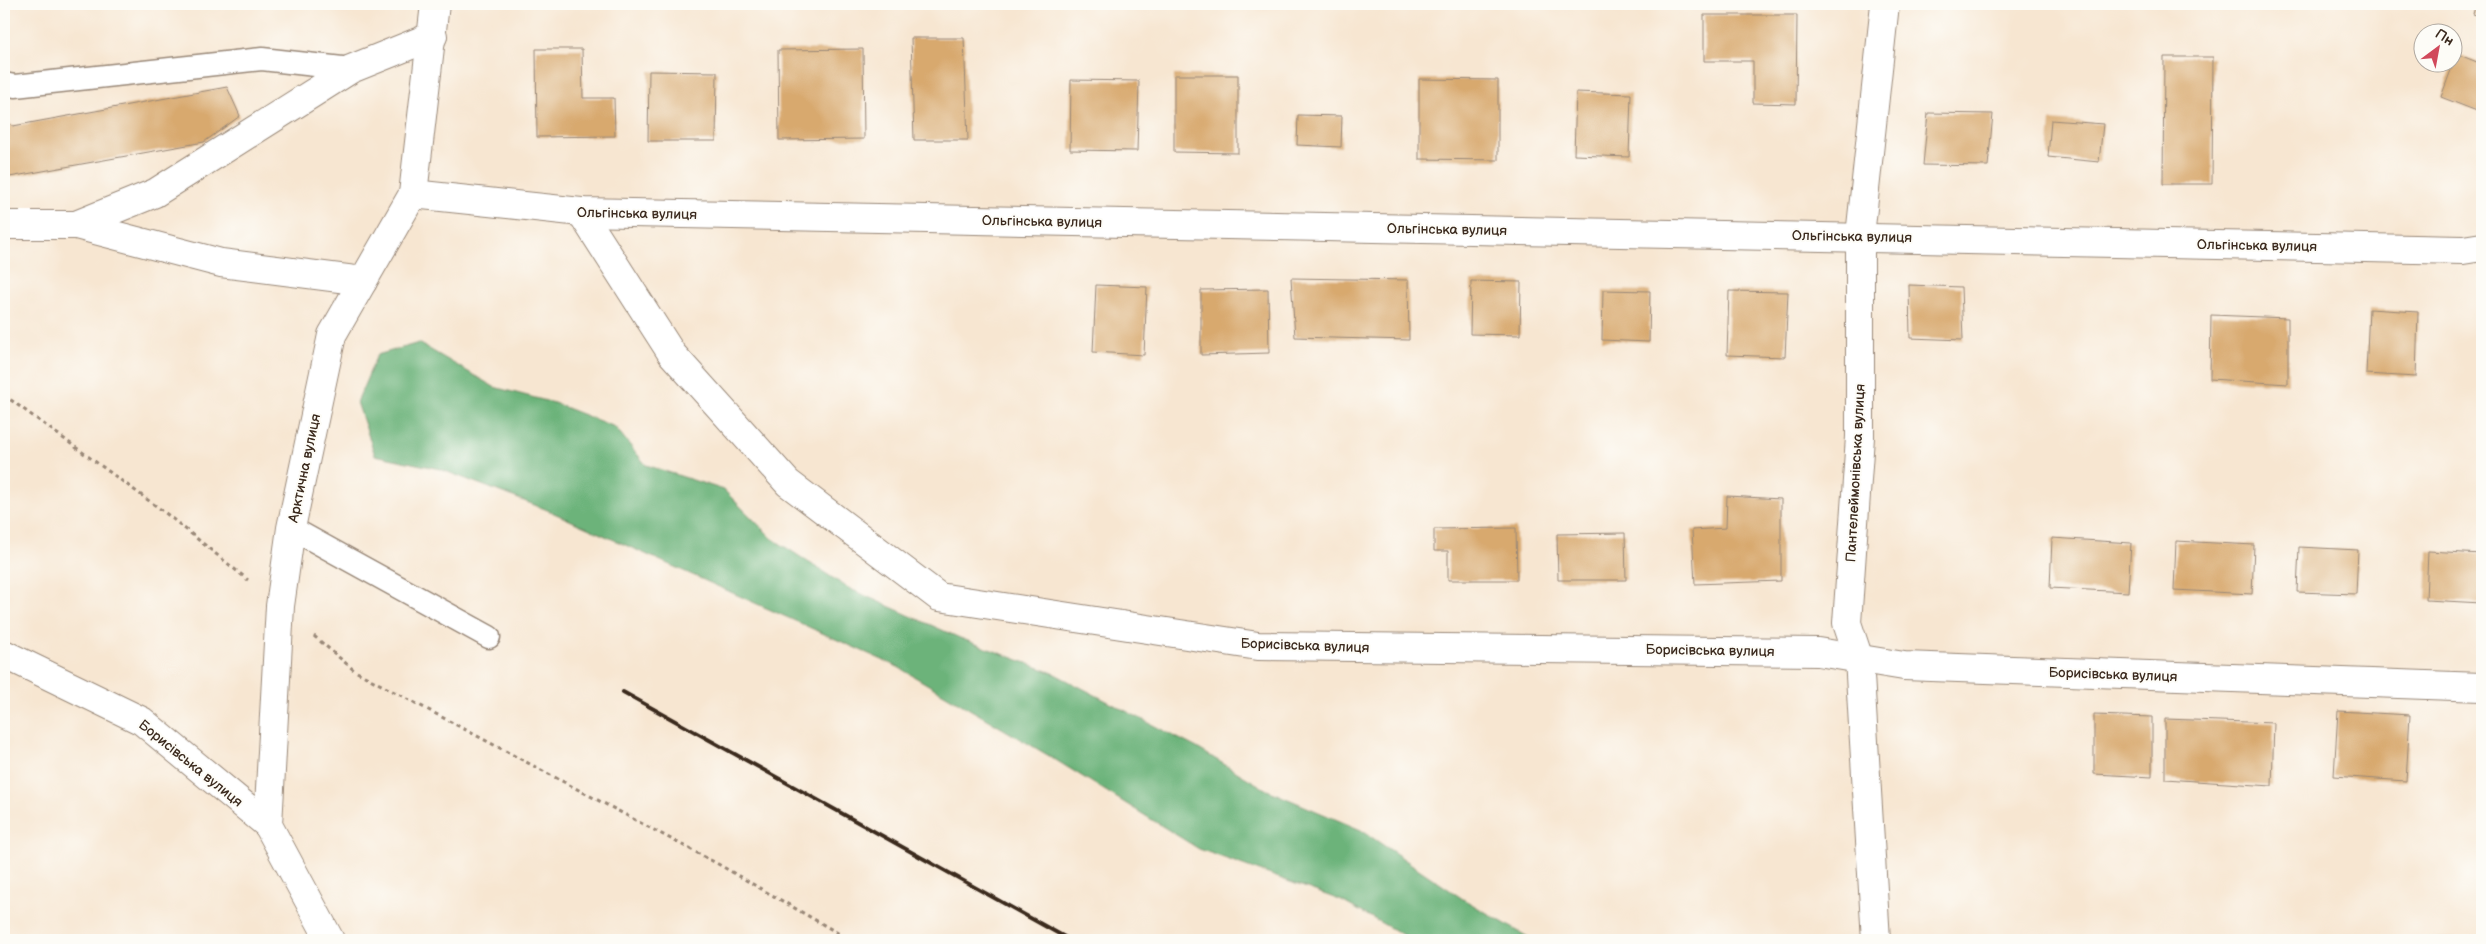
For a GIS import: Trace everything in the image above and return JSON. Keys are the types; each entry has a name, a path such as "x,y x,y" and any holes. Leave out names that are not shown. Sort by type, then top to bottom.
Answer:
{"street":[{"name":"Арктична вулиця","path":"268,825 280,606 291,528 332,335 413,194 435,4"},
{"name":"Пантелеймонівська вулиця","path":"1876,940 1859,658 1847,623 1860,437 1860,236 1885,4"},
{"path":"76,225 155,193 351,69 432,36"},
{"name":"Ольгінська вулиця","path":"413,194 581,212 1860,236 2463,250 2482,247"},
{"name":"Борисівська вулиця","path":"581,212 672,354 788,483 940,597 1258,646 1818,652 1904,666 2482,687"},
{"path":"4,225 76,225 221,263 363,281"},
{"name":"Борисівська вулиця","path":"4,654 142,721 268,825"},
{"path":"268,825 330,940"}],"lane":[{"path":"4,84 15,86 262,59 351,69"},
{"path":"291,528 489,637"}],"path":[{"path":"4,395 163,511 280,606 354,670 718,864 850,940"}],"green space":[{"path":"419,343 494,387 554,403 615,427 646,465 724,490 773,539 848,588 960,638 1053,673 1197,748 1267,790 1361,830 1463,899 1533,940 1412,940 1340,900 1199,849 1051,757 898,667 545,509 440,469 375,455 357,402 377,355"}],"building":[{"path":"2476,4 2482,4 2482,17 2473,14"},
{"path":"1704,15 1797,15 1796,104 1753,103 1753,61 1704,61"},
{"path":"911,38 964,38 968,140 914,140"},
{"path":"536,49 582,49 583,98 614,98 615,136 537,137"},
{"path":"863,49 864,139 779,140 778,50"},
{"path":"2164,57 2213,57 2212,184 2163,184"},
{"path":"2464,57 2482,64 2482,113 2441,97 2450,72 2464,72"},
{"path":"649,71 717,72 716,141 648,141"},
{"path":"1174,75 1238,75 1238,153 1174,152"},
{"path":"1419,79 1498,80 1498,160 1419,159"},
{"path":"1071,80 1139,81 1137,151 1070,150"},
{"path":"227,87 240,116 204,142 4,178 4,120 13,126"},
{"path":"1576,92 1631,94 1629,157 1574,155"},
{"path":"1928,113 1993,114 1988,166 1923,165"},
{"path":"1298,115 1342,116 1341,147 1297,145"},
{"path":"2051,120 2103,124 2099,162 2048,157"},
{"path":"1291,278 1408,280 1409,340 1295,337"},
{"path":"1471,281 1521,282 1520,335 1470,334"},
{"path":"1096,285 1147,287 1144,355 1093,352"},
{"path":"1909,285 1961,287 1963,340 1910,338"},
{"path":"1268,289 1269,353 1201,355 1201,290"},
{"path":"1603,290 1650,291 1649,342 1602,340"},
{"path":"1729,291 1788,292 1785,357 1727,355"},
{"path":"2369,309 2418,312 2416,377 2366,374"},
{"path":"2211,315 2288,318 2288,384 2210,379"},
{"path":"1727,496 1781,499 1781,581 1695,584 1692,530 1726,528"},
{"path":"1516,528 1517,580 1448,580 1448,551 1434,551 1434,529"},
{"path":"1625,533 1626,580 1558,580 1557,534"},
{"path":"2052,538 2131,543 2128,592 2050,588"},
{"path":"2176,541 2254,545 2252,594 2174,590"},
{"path":"2299,547 2358,550 2356,594 2297,592"},
{"path":"2428,551 2482,554 2482,603 2426,600"},
{"path":"2338,711 2410,715 2406,781 2334,776"},
{"path":"2094,715 2152,717 2152,777 2094,774"},
{"path":"2165,719 2274,723 2272,786 2165,779"},
{"path":"2481,745 2482,782 2479,782"},
{"path":"2432,938 2460,939 2432,940"}],"railway":[{"path":"623,692 1070,940"}]}
